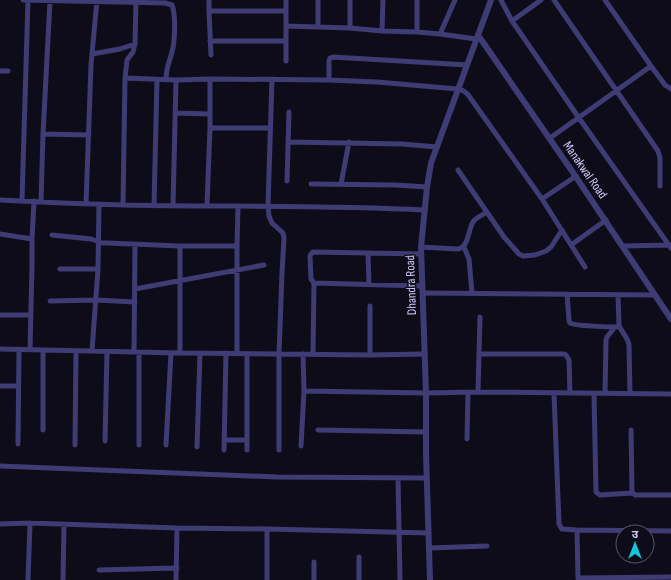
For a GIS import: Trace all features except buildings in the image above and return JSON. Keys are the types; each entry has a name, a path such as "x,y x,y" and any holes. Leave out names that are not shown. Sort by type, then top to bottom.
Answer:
{"street":[{"path":"23,0 136,1 169,3 174,9"},
{"path":"22,200 28,0"},
{"path":"41,202 50,0"},
{"path":"166,80 167,66 174,44 174,0"},
{"path":"208,0 211,55"},
{"path":"286,0 286,61"},
{"path":"318,0 318,27"},
{"path":"350,0 350,28"},
{"path":"382,31 383,0"},
{"path":"417,0 417,32"},
{"path":"440,34 454,0"},
{"name":"Dhandra Road","path":"430,580 421,254 427,187 431,163 491,0"},
{"path":"501,0 512,21 670,246"},
{"path":"512,21 541,0"},
{"path":"554,0 658,151 660,158 660,186"},
{"path":"606,0 651,66 665,85 671,89"},
{"path":"86,204 92,54 97,1"},
{"path":"123,205 126,62 134,50 135,44 136,1"},
{"path":"209,11 286,11"},
{"path":"286,26 350,28 477,37"},
{"name":"Manakwal Road","path":"477,37 550,138 671,319"},
{"path":"210,41 286,41"},
{"path":"92,54 124,48 135,44"},
{"path":"124,48 130,56"},
{"path":"329,80 329,61 330,58 333,57 466,65"},
{"path":"550,138 651,66"},
{"path":"0,71 8,71"},
{"path":"125,78 157,80 329,80 377,82 458,89 466,92 542,199 585,266"},
{"path":"207,205 210,79"},
{"path":"272,79 268,206 269,216 272,223 283,233 284,238 279,354 279,450"},
{"path":"154,206 157,80"},
{"path":"172,206 176,80"},
{"path":"288,181 289,112"},
{"path":"175,113 210,114"},
{"path":"210,128 270,128"},
{"path":"43,134 89,135"},
{"path":"288,142 349,142 437,147"},
{"path":"341,184 349,142"},
{"path":"458,170 516,252 523,256 535,255 546,251 562,230"},
{"path":"542,199 576,176"},
{"path":"311,184 427,187"},
{"path":"0,200 154,206 207,205 425,210"},
{"path":"30,349 34,201"},
{"path":"92,351 98,269 99,204"},
{"path":"237,354 238,206"},
{"path":"472,293 469,259 464,247 474,221 487,212"},
{"path":"571,245 606,220"},
{"path":"0,234 32,239"},
{"path":"52,235 91,239 107,243 135,245 237,246"},
{"path":"135,245 139,445"},
{"path":"180,246 180,353"},
{"path":"623,246 670,246"},
{"path":"421,247 458,249 464,247"},
{"path":"312,354 314,283 311,279 310,256 312,253 421,254"},
{"path":"368,253 369,284"},
{"path":"135,289 264,265"},
{"path":"60,269 98,269"},
{"path":"314,283 422,286"},
{"path":"423,293 655,295"},
{"path":"567,294 568,318 570,322 573,324 617,328 628,339 630,345 630,394"},
{"path":"606,394 606,340 607,337 617,328 618,295"},
{"path":"50,301 96,300 135,302"},
{"path":"370,306 370,355"},
{"path":"0,315 30,315"},
{"path":"478,392 480,317"},
{"path":"0,349 237,354 424,354"},
{"path":"18,444 19,349"},
{"path":"43,350 43,430"},
{"path":"75,445 76,351"},
{"path":"105,441 108,352"},
{"path":"166,445 171,353"},
{"path":"197,447 200,353"},
{"path":"224,450 226,353"},
{"path":"247,354 247,450"},
{"path":"301,446 304,391 303,354"},
{"path":"479,354 564,354 569,360 570,393"},
{"path":"0,386 18,386"},
{"path":"304,391 671,394"},
{"path":"467,440 468,392"},
{"path":"554,393 559,524 562,529 671,531"},
{"path":"594,394 597,494 671,494"},
{"path":"318,430 426,432"},
{"path":"631,430 632,493"},
{"path":"224,440 247,440"},
{"path":"0,466 277,476 427,478"},
{"path":"398,478 400,580"},
{"path":"0,524 30,523 177,528 268,528 429,533"},
{"path":"28,580 30,523"},
{"path":"63,580 64,525"},
{"path":"176,580 177,528"},
{"path":"267,580 268,528"},
{"path":"577,530 578,579 671,577"},
{"path":"429,548 487,546"},
{"path":"359,557 359,580"},
{"path":"314,562 314,580"},
{"path":"99,570 177,568"}]}
